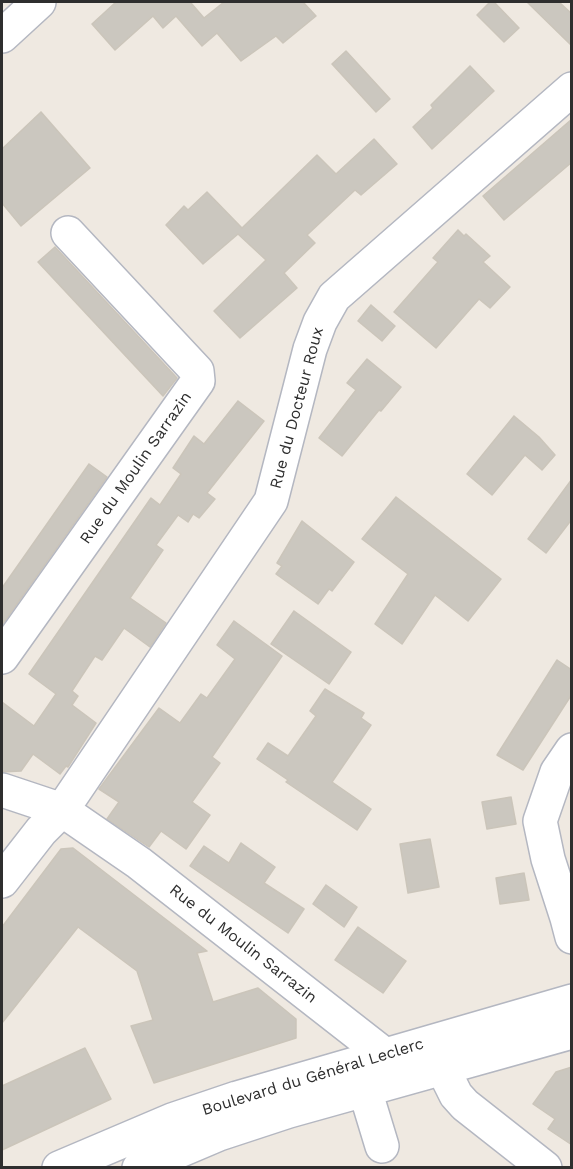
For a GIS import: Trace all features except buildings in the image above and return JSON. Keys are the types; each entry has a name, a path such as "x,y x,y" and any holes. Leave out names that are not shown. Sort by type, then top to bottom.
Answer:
{"street":[{"path":"2,36 39,2"},
{"name":"Rue du Docteur Roux","path":"2,880 41,831 62,810 272,501 310,349 320,322 334,297 572,88"},
{"name":"Rue du Moulin Sarrazin","path":"2,657 198,381 196,371 68,233"},
{"path":"572,750 558,772 540,821 548,859 572,937"},
{"name":"Rue du Moulin Sarrazin","path":"2,790 62,810 139,863 385,1055"},
{"name":"Boulevard du Général Leclerc","path":"59,1167 172,1120 237,1098 572,1001"},
{"name":"Boulevard du Général Leclerc","path":"139,1167 219,1134 290,1111 572,1032"},
{"path":"443,1069 456,1095 475,1114 545,1167"},
{"path":"365,1090 382,1153"}]}
